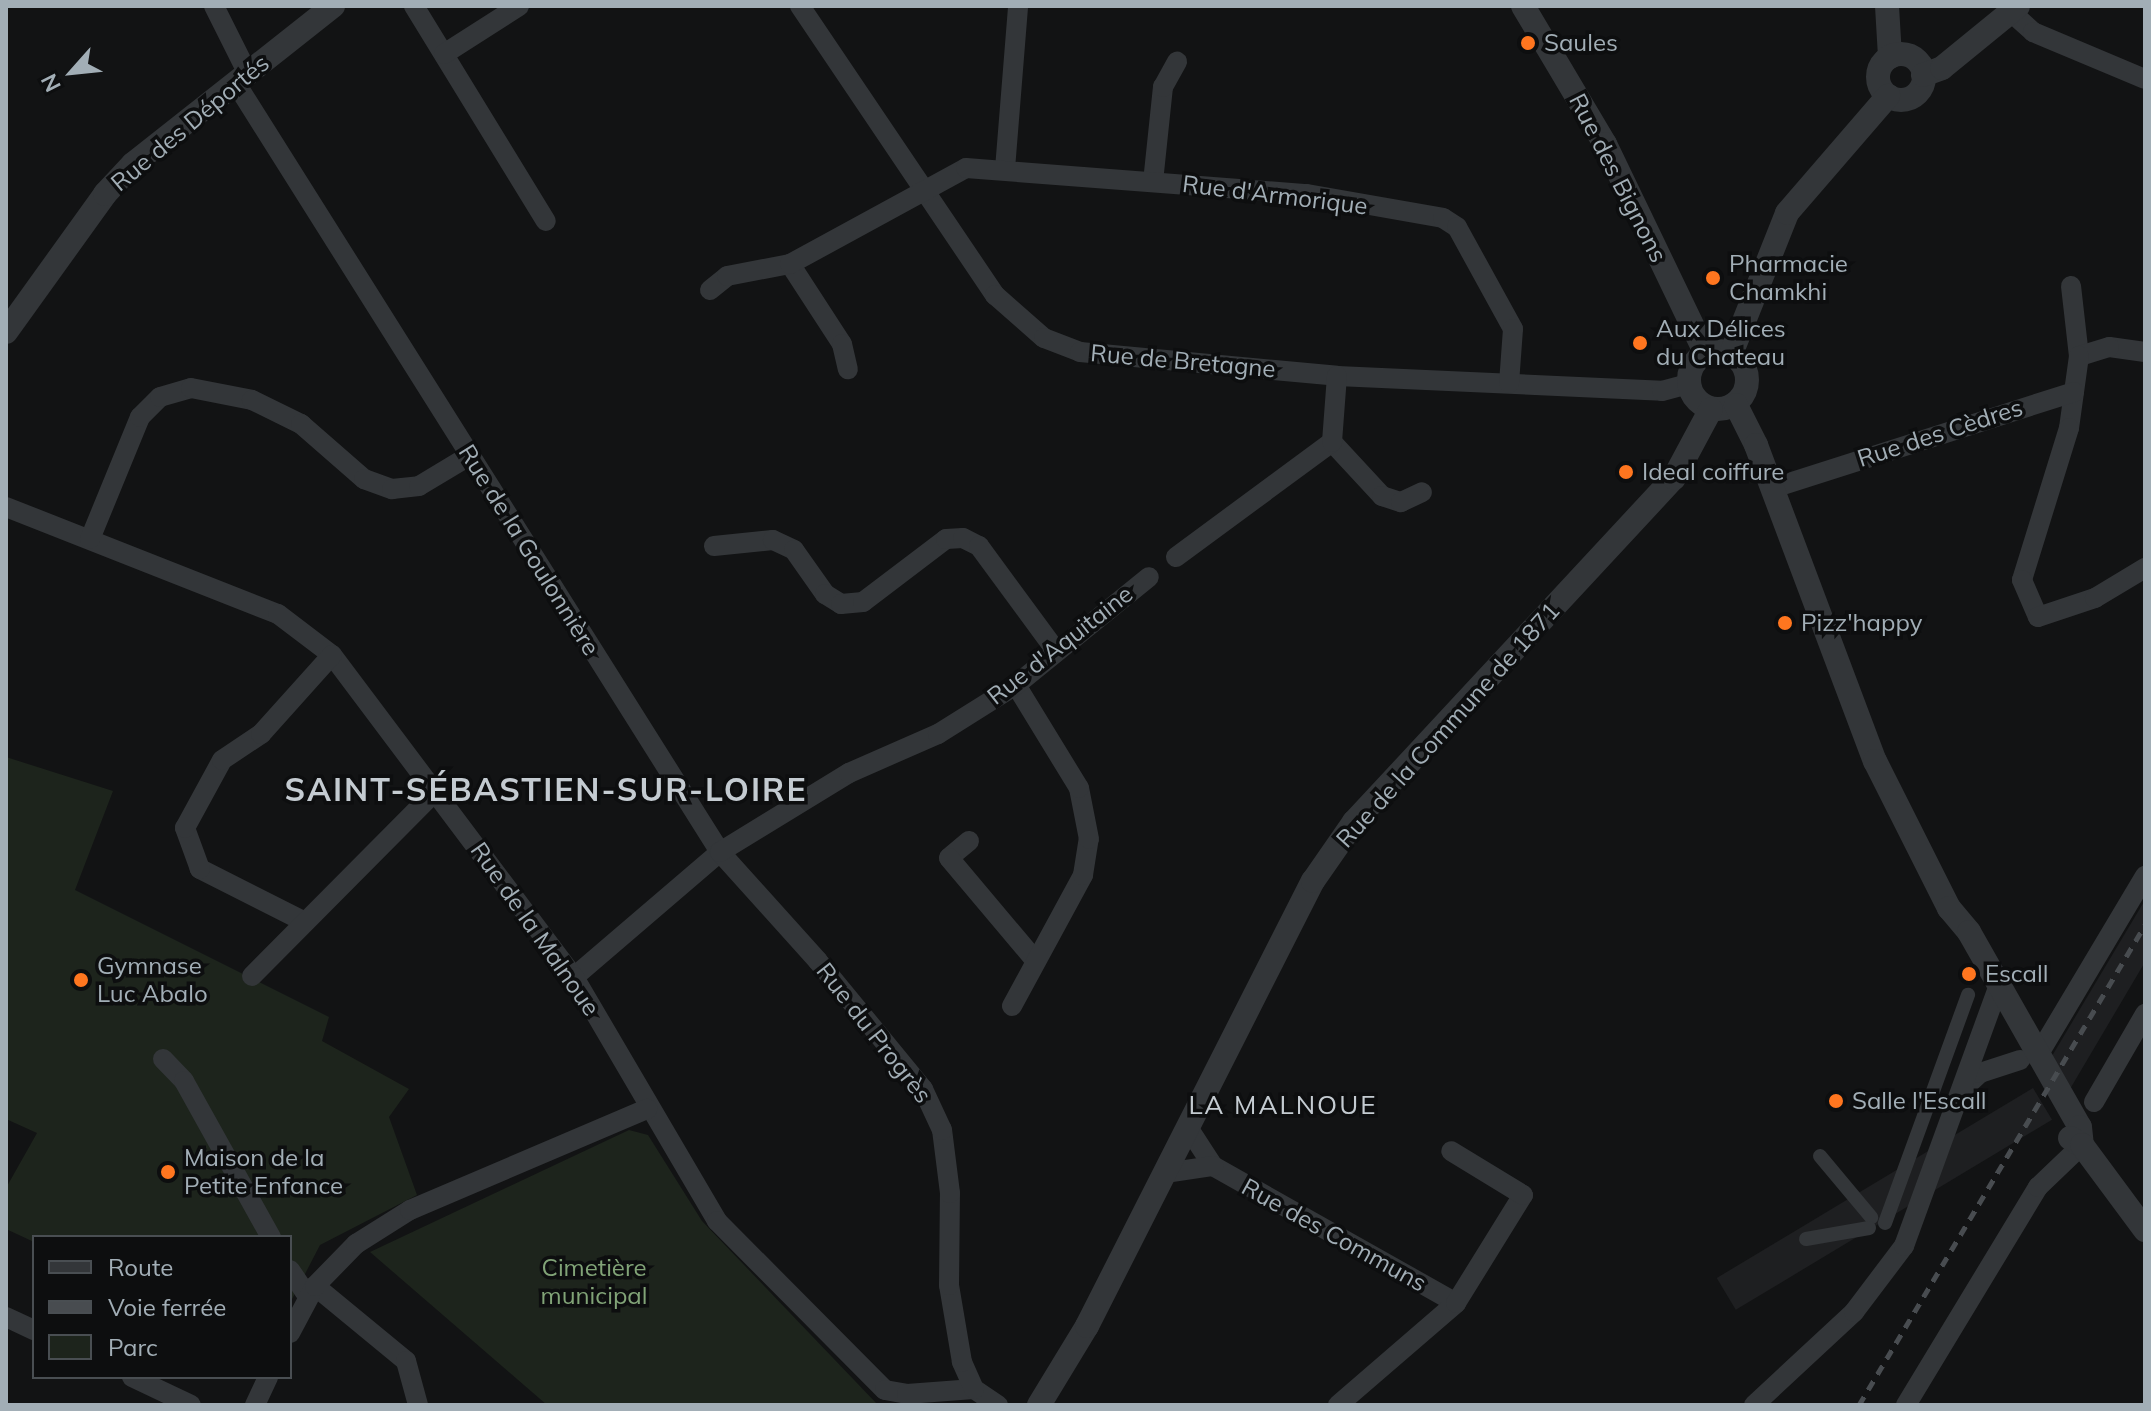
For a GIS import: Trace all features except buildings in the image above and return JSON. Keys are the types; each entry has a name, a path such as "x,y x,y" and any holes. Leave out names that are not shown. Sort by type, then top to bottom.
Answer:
{"street":[{"name":"Rue de la Goulonnière","path":"214,6 242,80 469,456 720,852"},
{"name":"Rue des Déportés","path":"6,332 105,194 133,164 333,6"},
{"path":"414,6 546,221"},
{"path":"444,54 519,6"},
{"name":"Rue de Bretagne","path":"800,6 995,295 1019,321 1044,338 1080,352 1337,376 1662,391 1689,384"},
{"path":"1005,169 1018,6"},
{"name":"Rue des Bignons","path":"1523,6 1605,144 1706,354"},
{"path":"1887,6 1884,32 1890,57 1878,76 1888,96"},
{"path":"1888,96 1911,97 1923,75 1942,68 2014,9 2033,32 2145,79"},
{"path":"1890,57 1912,57 1923,75"},
{"path":"1153,182 1163,87 1177,62"},
{"path":"1731,354 1787,213 1888,96"},
{"name":"Rue d'Armorique","path":"710,290 727,276 790,264 966,168 1307,194 1443,218 1457,227 1513,329 1509,383"},
{"path":"790,264 842,344 848,369"},
{"path":"2071,286 2079,356 2069,428 2022,580 2038,617 2095,598 2145,568"},
{"path":"2079,356 2109,347 2145,352"},
{"path":"1706,354 1731,354 1748,377 1744,395 1736,405 1711,409 1694,397 1689,384 1691,369 1706,354"},
{"path":"1337,376 1332,442 1382,496 1401,502 1422,492"},
{"path":"90,539 140,417 160,397 191,388 252,400 301,424 364,479 392,489 419,486 469,456"},
{"name":"Rue des Cèdres","path":"1773,488 2074,392"},
{"path":"1736,405 1773,488 1875,761 1994,997 2033,1062 2080,1127 2082,1145"},
{"name":"Rue de la Commune de 1871","path":"1039,1405 1065,1367 1313,881 1354,822 1645,512 1688,457 1711,409"},
{"path":"1176,557 1332,442"},
{"name":"Rue de la Malnoue","path":"6,507 278,614 332,655 574,977 647,1109 717,1221 874,1383 907,1394 974,1389"},
{"path":"714,546 773,540 794,550 825,594 841,604 863,602 946,539 963,538 979,546 1056,651"},
{"name":"Rue d'Aquitaine","path":"720,852 849,773 938,734 1016,685 1149,577"},
{"path":"305,922 200,869 185,828 222,760 261,734 332,655"},
{"path":"1012,1006 1083,875 1089,839 1079,788 1016,685"},
{"path":"252,976 436,791"},
{"path":"969,841 949,858 1035,960"},
{"path":"574,977 720,852"},
{"name":"Rue du Progrès","path":"720,852 923,1089 942,1130 950,1193 949,1285 962,1362 974,1389"},
{"path":"1961,1091 1980,1073 2033,1062 2145,876"},
{"path":"1885,1223 1968,995"},
{"path":"1754,1405 1847,1318 1897,1256 1994,997"},
{"path":"2094,1102 2145,1014"},
{"path":"163,1059 184,1081 270,1235"},
{"path":"2033,1062 2044,1097 2070,1137 2082,1145 2145,1230"},
{"path":"292,1329 311,1291 356,1244 410,1210 647,1109"},
{"name":"Rue des Communs","path":"1187,1126 1213,1166 1456,1303"},
{"path":"1906,1405 2038,1187 2082,1145"},
{"path":"1338,1405 1456,1303 1523,1195 1451,1151"},
{"path":"1806,1239 1870,1222 1820,1156"},
{"name":"Rue des Communs","path":"1165,1173 1213,1166"},
{"path":"292,1272 311,1291 406,1361 418,1405"},
{"path":"6,1317 32,1329"},
{"path":"136,1379 191,1405"},
{"path":"255,1405 267,1379"},
{"path":"974,1389 998,1405"}],"shaded area":[{"path":"2145,900 2145,962 2070,1089 2049,1061"},
{"path":"2033,1088 2052,1120 1736,1310 1717,1278"}],"green space":[{"path":"6,757 113,791 75,890 329,1017 322,1041 409,1089 389,1117 417,1195 320,1245 292,1299 292,1235 32,1235 32,1241 6,1229 6,1188 37,1133 6,1119"},
{"name":"Cimetière municipal","path":"629,1130 648,1135 702,1221 878,1405 547,1405 370,1252"}],"railway":[{"path":"1859,1405 2145,925"}],"place":[{"name":"Saules","path":"1528,43"},
{"name":"Pharmacie Chamkhi","path":"1713,278"},
{"name":"Aux Délices du Chateau","path":"1640,343"},
{"name":"Ideal coiffure","path":"1626,472"},
{"name":"Pizz'happy","path":"1785,623"},
{"name":"Escall","path":"1969,974"},
{"name":"Gymnase Luc Abalo","path":"81,980"},
{"name":"Salle l'Escall","path":"1836,1101"},
{"name":"Maison de la Petite Enfance","path":"168,1172"}],"district":[{"name":"SAINT-SÉBASTIEN-SUR-LOIRE","path":"546,789"},
{"name":"LA MALNOUE","path":"1283,1105"}]}
